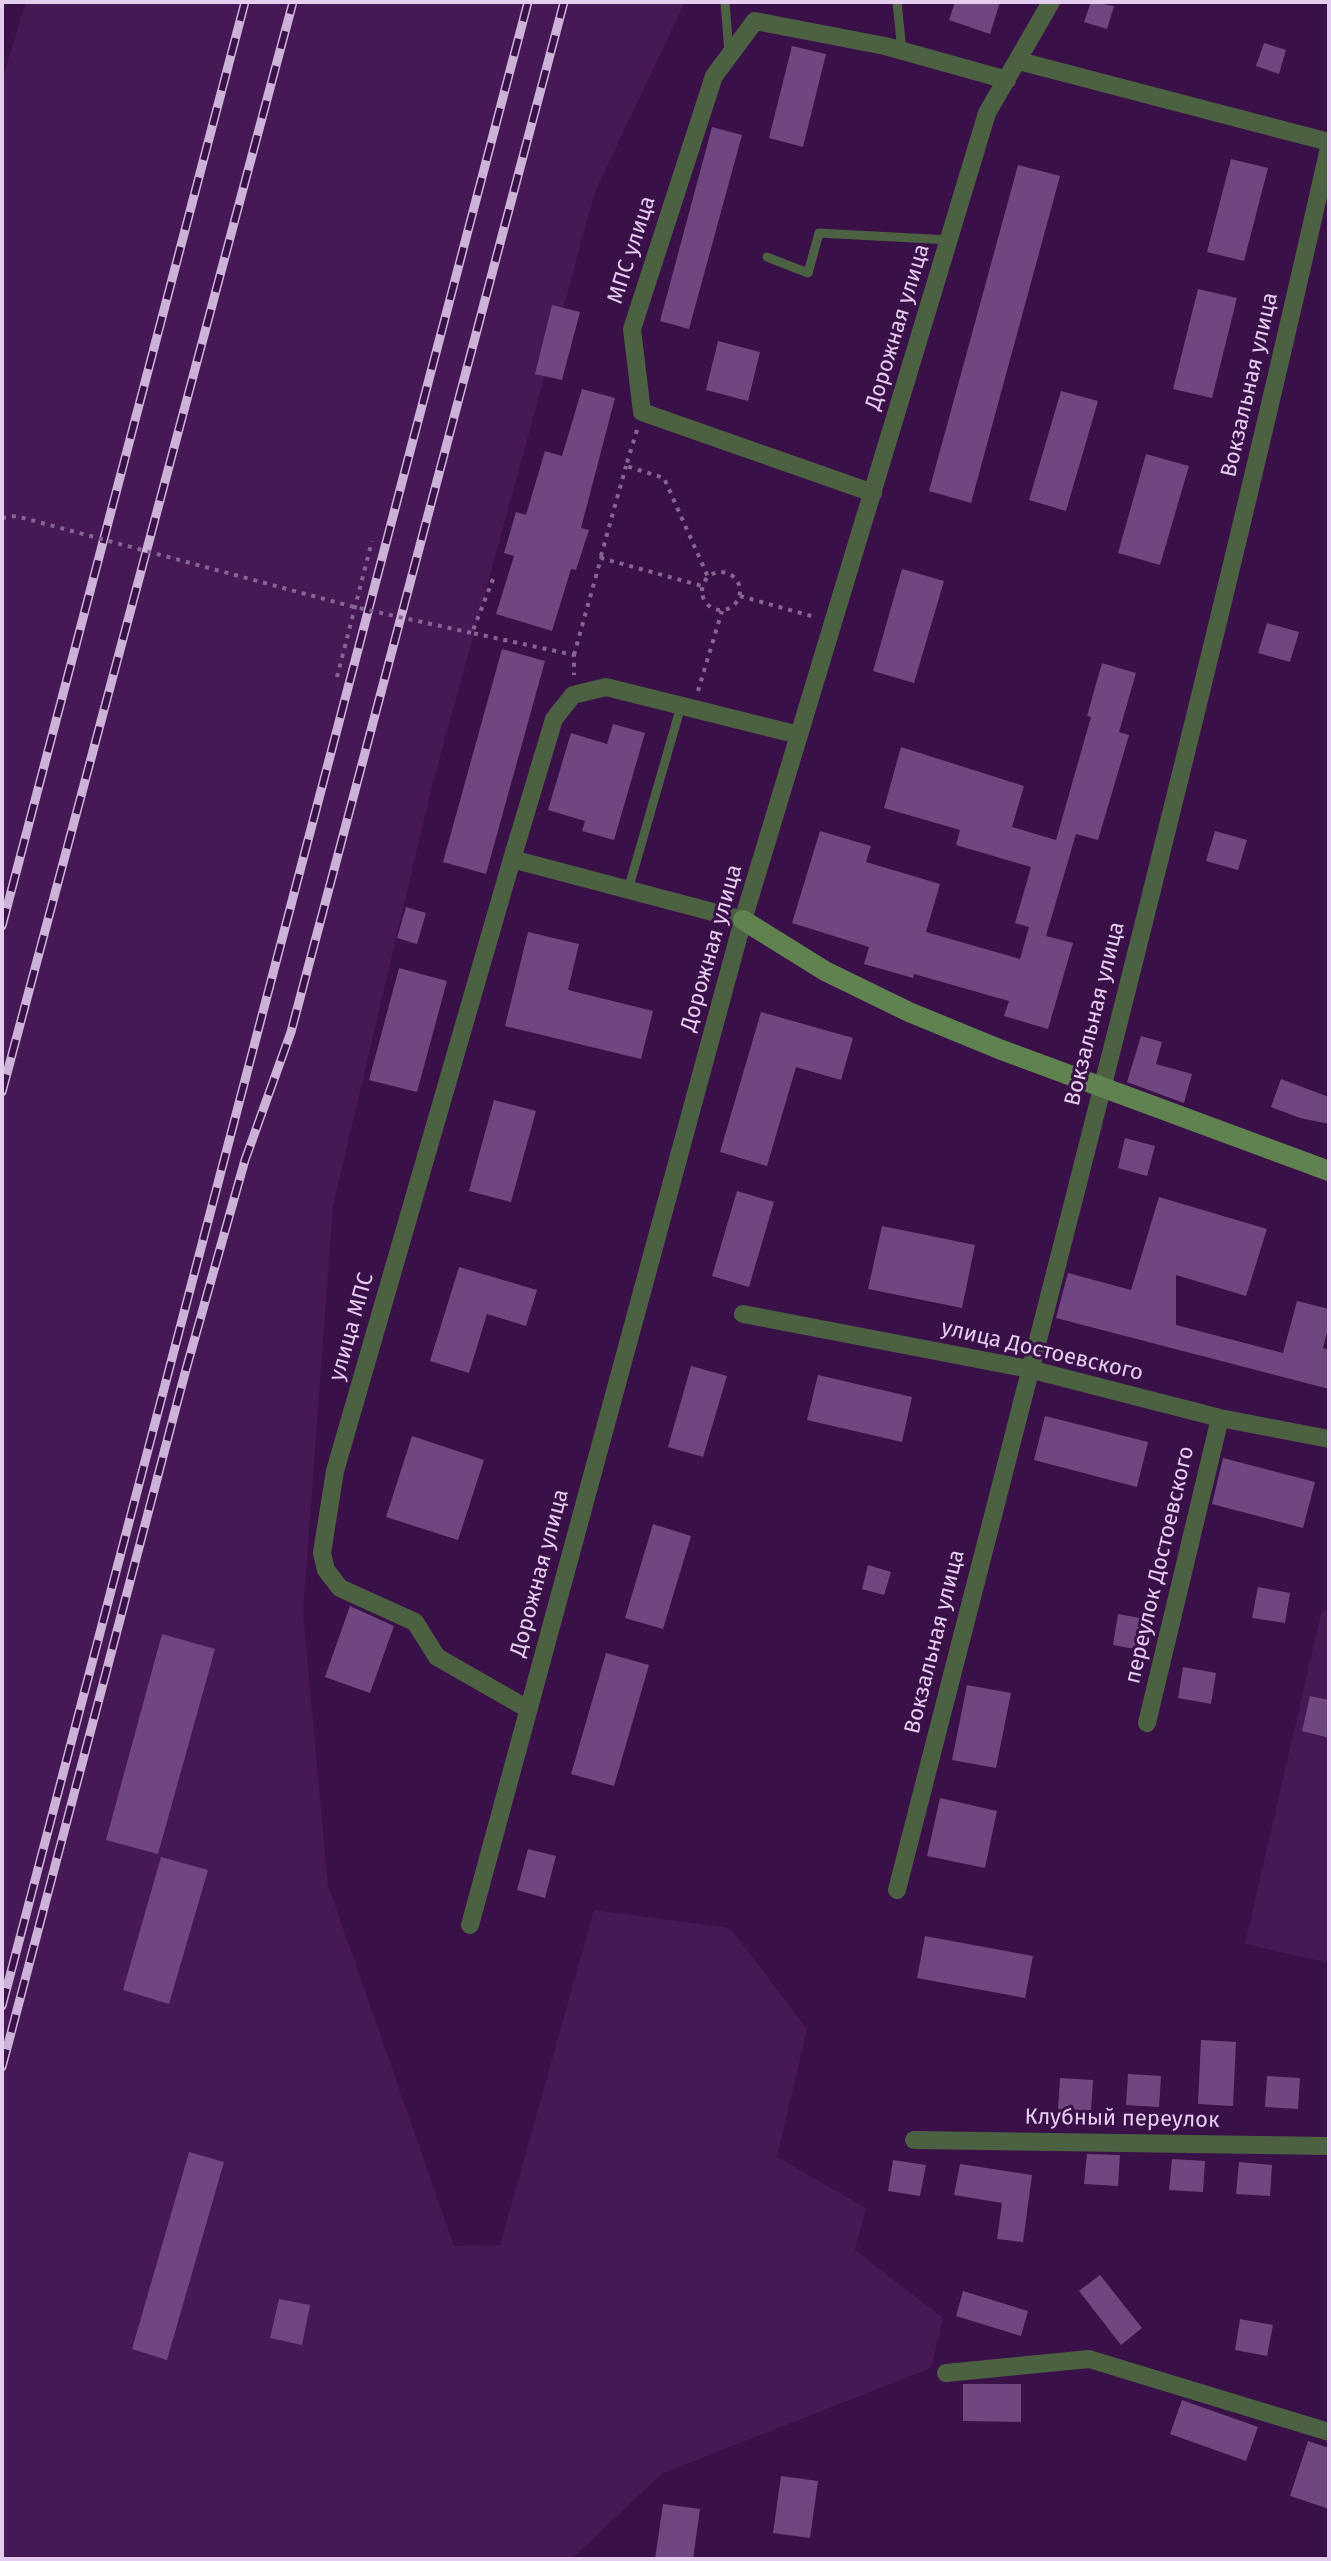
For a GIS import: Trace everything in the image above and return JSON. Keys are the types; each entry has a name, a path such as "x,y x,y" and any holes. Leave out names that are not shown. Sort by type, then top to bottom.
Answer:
{"main road":[{"path":"743,920 825,971 909,1012 1101,1088 1329,1171"}],"street":[{"name":"Дорожная улица","path":"470,1925 743,920 833,622 987,113 1051,2"},
{"name":"МПС улица","path":"642,412 632,329 714,76 755,21 902,51"},
{"path":"902,51 1007,80"},
{"path":"1019,61 1329,145"},
{"name":"Вокзальная улица","path":"897,1890 1267,422 1329,145"},
{"path":"642,412 873,493"},
{"path":"573,695 606,687 799,735"},
{"name":"улица МПС","path":"528,1709 437,1657 415,1622 340,1588 326,1570 322,1553 335,1471 512,859 554,719 573,695"},
{"path":"512,859 743,920"},
{"name":"улица Достоевского","path":"743,1314 1029,1369 1220,1418 1329,1439"},
{"name":"переулок Достоевского","path":"1147,1723 1220,1418"},
{"name":"Клубный переулок","path":"914,2140 1329,2146"},
{"path":"946,2373 1089,2359 1329,2432"}],"lane":[{"path":"725,2 729,56"},
{"path":"897,2 902,51"},
{"path":"767,257 808,273 819,233 949,240"},
{"path":"628,890 687,707"}],"path":[{"path":"573,695 574,655 642,412"},
{"path":"626,466 664,478 708,577"},
{"path":"2,518 16,516 354,607 574,655"},
{"path":"337,677 372,541"},
{"path":"601,558 702,586"},
{"path":"687,707 723,611 734,606 740,596 741,589 733,575 719,571 708,577 702,586 702,595 706,604 723,611"},
{"path":"472,633 493,579"},
{"path":"740,596 833,622"}],"shaded area":[{"path":"26,2 685,2 595,192 431,790 333,1206 303,1613 328,1885 454,2246 500,2245 594,1910 730,1928 807,2029 777,2157 866,2208 855,2250 943,2318 931,2368 661,2474 572,2559 2,2559 2,80"},
{"path":"1322,1609 1329,1610 1329,1963 1245,1944"}],"building":[{"path":"955,2 1000,2 990,34 949,20"},
{"path":"1091,2 1114,6 1107,29 1084,22"},
{"path":"1264,43 1286,50 1279,74 1256,66"},
{"path":"792,46 826,54 803,147 769,138"},
{"path":"712,127 742,135 689,329 660,321"},
{"path":"1231,159 1268,168 1244,261 1207,252"},
{"path":"1018,165 1060,176 971,503 929,491"},
{"path":"1198,289 1237,298 1212,398 1173,389"},
{"path":"552,305 580,312 562,380 535,374"},
{"path":"718,341 760,352 748,401 706,390"},
{"path":"582,389 615,398 581,528 589,530 576,570 571,569 552,631 496,614 514,556 504,553 516,512 526,515 545,451 562,456"},
{"path":"1061,391 1098,401 1066,511 1029,500"},
{"path":"1146,454 1189,466 1160,565 1118,553"},
{"path":"902,569 944,581 914,683 873,671"},
{"path":"1267,623 1299,632 1290,662 1258,653"},
{"path":"502,649 545,661 486,874 443,862"},
{"path":"1102,663 1136,673 1119,732 1129,735 1098,840 1076,834 1046,936 1073,943 1048,1029 1004,1016 1009,1001 914,974 913,978 864,964 869,947 792,923 820,831 871,846 866,862 940,884 926,932 1020,959 1029,927 1015,923 1031,867 956,845 960,830 884,808 901,747 1024,786 1012,827 1056,840 1091,717 1087,716"},
{"path":"613,724 645,733 614,840 582,831 585,821 548,810 571,733 607,744"},
{"path":"1215,831 1247,840 1238,870 1206,861"},
{"path":"406,907 426,913 417,944 397,938"},
{"path":"528,932 579,944 568,990 653,1011 641,1059 505,1026"},
{"path":"399,968 447,981 417,1092 369,1080"},
{"path":"761,1012 853,1038 841,1080 796,1067 767,1166 720,1152"},
{"path":"1141,1036 1162,1042 1156,1064 1192,1074 1184,1103 1127,1082"},
{"path":"1281,1079 1329,1097 1329,1124 1271,1107"},
{"path":"494,1100 536,1111 511,1202 469,1191"},
{"path":"1125,1138 1155,1146 1147,1176 1118,1168"},
{"path":"737,1191 774,1202 749,1287 712,1276"},
{"path":"1159,1197 1267,1229 1246,1296 1176,1275 1176,1325 1283,1353 1297,1301 1329,1309 1329,1325 1323,1348 1329,1350 1329,1389 1056,1318 1068,1273 1131,1290"},
{"path":"882,1226 975,1245 962,1308 868,1289"},
{"path":"459,1267 537,1290 526,1326 487,1314 469,1373 430,1361"},
{"path":"691,1366 727,1376 703,1457 668,1447"},
{"path":"818,1375 912,1397 902,1442 807,1420"},
{"path":"1045,1416 1148,1442 1137,1487 1034,1460"},
{"path":"412,1436 484,1460 458,1540 386,1517"},
{"path":"1223,1458 1315,1482 1303,1528 1212,1504"},
{"path":"653,1524 691,1536 663,1629 625,1618"},
{"path":"868,1565 891,1572 884,1595 862,1589"},
{"path":"1258,1587 1290,1593 1285,1623 1252,1618"},
{"path":"350,1606 394,1626 370,1693 325,1677"},
{"path":"1118,1614 1151,1620 1146,1651 1113,1645"},
{"path":"162,1634 215,1649 158,1854 106,1840"},
{"path":"606,1653 649,1665 614,1786 571,1774"},
{"path":"1183,1667 1216,1673 1211,1704 1178,1698"},
{"path":"967,1685 1011,1693 996,1768 952,1760"},
{"path":"1310,1696 1329,1700 1329,1738 1302,1731"},
{"path":"940,1798 997,1811 985,1868 927,1856"},
{"path":"528,1849 556,1856 545,1898 517,1890"},
{"path":"161,1857 208,1870 169,2004 123,1990"},
{"path":"925,1936 1033,1956 1025,1998 917,1978"},
{"path":"1201,2040 1236,2042 1233,2106 1198,2104"},
{"path":"1128,2074 1161,2076 1159,2107 1126,2105"},
{"path":"1267,2076 1300,2078 1298,2109 1265,2107"},
{"path":"1060,2078 1093,2080 1091,2111 1058,2109"},
{"path":"189,2152 224,2162 167,2360 132,2349"},
{"path":"1087,2154 1120,2155 1118,2186 1084,2184"},
{"path":"1172,2159 1205,2161 1203,2192 1169,2190"},
{"path":"893,2160 926,2165 920,2196 888,2191"},
{"path":"1239,2162 1272,2165 1270,2196 1236,2194"},
{"path":"960,2164 1032,2175 1023,2242 997,2239 1002,2203 954,2195"},
{"path":"1100,2275 1142,2328 1121,2345 1079,2291"},
{"path":"963,2291 1028,2311 1021,2336 956,2316"},
{"path":"279,2299 310,2305 302,2345 270,2338"},
{"path":"1240,2319 1273,2325 1267,2356 1235,2350"},
{"path":"963,2384 1021,2384 1021,2422 963,2421"},
{"path":"1182,2400 1258,2427 1246,2461 1170,2434"},
{"path":"1308,2441 1329,2448 1329,2509 1290,2496"},
{"path":"781,2476 818,2481 810,2538 773,2533"},
{"path":"663,2504 700,2509 693,2559 655,2559"}],"railway":[{"path":"2,926 245,2"},
{"path":"2,1092 293,2"},
{"path":"2,2006 528,2"},
{"path":"2,2067 185,1373 245,1160 291,1032 564,2"}]}
